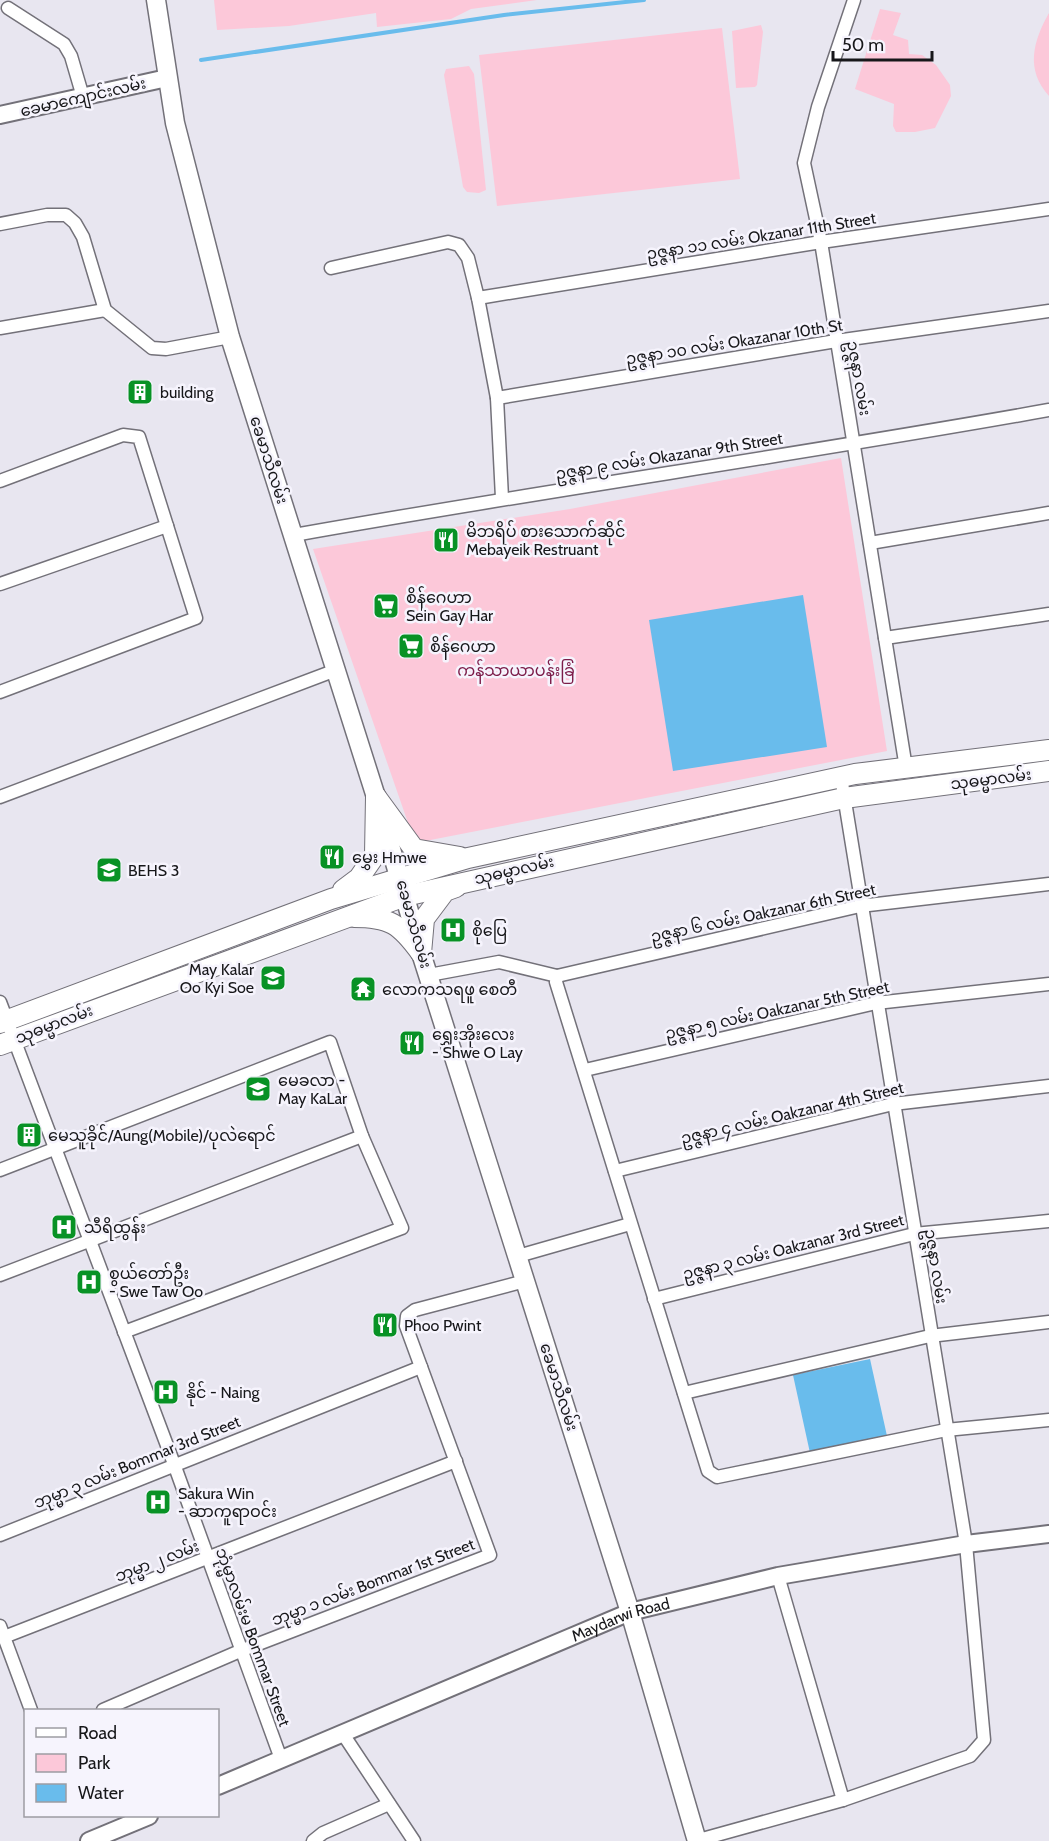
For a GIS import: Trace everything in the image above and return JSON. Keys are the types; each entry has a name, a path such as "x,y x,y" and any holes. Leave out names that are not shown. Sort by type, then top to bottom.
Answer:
{"main road":[{"name":"ခေမာသီလမ်း","path":"156,0 167,78 187,173 230,337 376,797 421,953 630,1612 696,1841"},
{"name":"သုဓမ္မာလမ်း","path":"2,1015 331,899 468,858 841,777 1049,750"},
{"name":"သုဓမ္မာလမ်း","path":"7,1042 405,896 844,798 1049,771"},
{"path":"376,797 414,849 468,858"},
{"path":"331,899 359,878 375,855 376,797"},
{"path":"421,953 424,919 446,891 474,879"},
{"path":"340,918 380,917 406,932 421,953"}],"street":[{"name":"ဥဇ္ဇနာ လမ်း","path":"854,0 818,107 804,163 821,242 906,768"},
{"path":"5,6 64,44 71,56 83,97"},
{"name":"ခေမာကျောင်းလမ်း","path":"0,115 167,78"},
{"name":"ဥဇ္ဇနာ ၁၁ လမ်း Okzanar 11th Street","path":"478,298 821,242 1049,209"},
{"path":"0,224 47,215 66,215 75,223 83,237 105,310 152,348 166,349 230,337"},
{"path":"331,268 448,242 459,245 468,258 478,298 497,398 502,498"},
{"path":"0,328 105,310"},
{"name":"ဥဇ္ဇနာ ၁၀ လမ်း Okazanar 10th St","path":"497,398 836,341 1049,311"},
{"name":"ဥဇ္ဇနာ ၉ လမ်း Okazanar 9th Street","path":"294,535 502,498 855,445 1049,410"},
{"path":"0,481 123,435 139,438 196,618 0,692"},
{"path":"870,543 1049,513"},
{"path":"0,584 167,525"},
{"path":"885,638 1049,614"},
{"path":"0,797 336,670"},
{"name":"ဥဇ္ဇနာ လမ်း","path":"841,777 930,1336 966,1544 984,1740 970,1756 843,1800"},
{"name":"ဥဇ္ဇနာ ၆ လမ်း Oakzanar 6th Street","path":"557,976 860,906 1049,884"},
{"path":"429,975 500,962 557,976 556,982 585,1070 630,1224 708,1471 712,1476 717,1477 946,1430 1049,1420"},
{"name":"ဥဇ္ဇနာ ၅ လမ်း Oakzanar 5th Street","path":"585,1070 876,1003 1049,984"},
{"name":"ဘုံမ္မာလမ်းမ Bommar Street","path":"2,1015 7,1042 55,1149 174,1464 281,1759"},
{"path":"0,1170 330,1042 362,1136 402,1228 124,1332"},
{"name":"ဥဇ္ဇနာ ၄ လမ်း Oakzanar 4th Street","path":"615,1172 893,1104 1049,1086"},
{"path":"0,1275 362,1136"},
{"name":"ဥဇ္ဇနာ ၃ လမ်း Oakzanar 3rd Street","path":"654,1299 914,1234 1049,1221"},
{"path":"518,1256 630,1224"},
{"path":"456,1461 406,1326 407,1316 415,1310 525,1281"},
{"path":"684,1393 930,1336 1049,1322"},
{"name":"ဘုမ္မာ ၃ လမ်း Bommar 3rd Street","path":"0,1536 174,1464 421,1367"},
{"name":"ဘုမ္မာ ၁ လမ်း Bommar 1st Street","path":"105,1709 240,1651 490,1555 456,1461"},
{"name":"ဘုမ္မာ ၂ လမ်း","path":"2,1631 207,1559 456,1461"},
{"name":"Maydarwi Road","path":"219,1786 630,1612 778,1576 966,1544 1049,1534"},
{"path":"696,1841 843,1800 778,1576"},
{"path":"2,1631 31,1709"},
{"path":"343,1734 414,1841"},
{"path":"313,1841 323,1833 389,1804"},
{"path":"89,1841 144,1817"}],"green space":[{"path":"214,0 537,0 471,9 451,19 377,27 376,13 289,26 217,30"},
{"path":"880,9 901,13 893,35 908,40 909,54 922,55 936,65 950,85 951,96 935,128 915,132 896,132 893,126 894,104 855,89"},
{"path":"1049,13 1049,96 1037,76 1034,55 1039,34"},
{"path":"761,25 763,32 757,85 736,88 732,31"},
{"path":"722,28 740,179 497,206 479,55"},
{"path":"469,66 474,74 486,190 479,193 467,192 463,187 444,75 446,69"},
{"name":"ကန်သာယာပန်းခြံ","path":"841,458 887,751 415,843 313,549 570,509"}],"water":[{"path":"803,595 827,747 673,771 649,620"},
{"path":"870,1359 887,1436 810,1453 793,1375"}],"waterway":[{"path":"201,60 504,15 644,0"}],"place":[{"name":"building","path":"140,392"},
{"name":"မိဘရိပ် စားသောက်ဆိုင် Mebayeik Restruant","path":"446,540"},
{"name":"စိန်ဂေဟာ Sein Gay Har","path":"386,606"},
{"name":"စိန်ဂေဟာ","path":"411,646"},
{"name":"မွှေး Hmwe","path":"332,857"},
{"name":"BEHS 3","path":"109,870"},
{"name":"စိုပြေ","path":"453,930"},
{"name":"May Kalar Oo Kyi Soe","path":"273,978"},
{"name":"လောကသရဖူ စေတီ","path":"363,989"},
{"name":"ရွှေးအိုးလေး - Shwe O Lay","path":"412,1043"},
{"name":"မေခလာ - May KaLar","path":"258,1089"},
{"name":"မေသူခိုင်/Aung(Mobile)/ပုလဲရောင်","path":"29,1135"},
{"name":"သီရိထွန်း","path":"64,1227"},
{"name":"စွယ်တော်ဦး - Swe Taw Oo","path":"89,1282"},
{"name":"Phoo Pwint","path":"385,1325"},
{"name":"နိုင် - Naing","path":"166,1392"},
{"name":"Sakura Win - ဆာကူရာဝင်း","path":"158,1502"}]}
